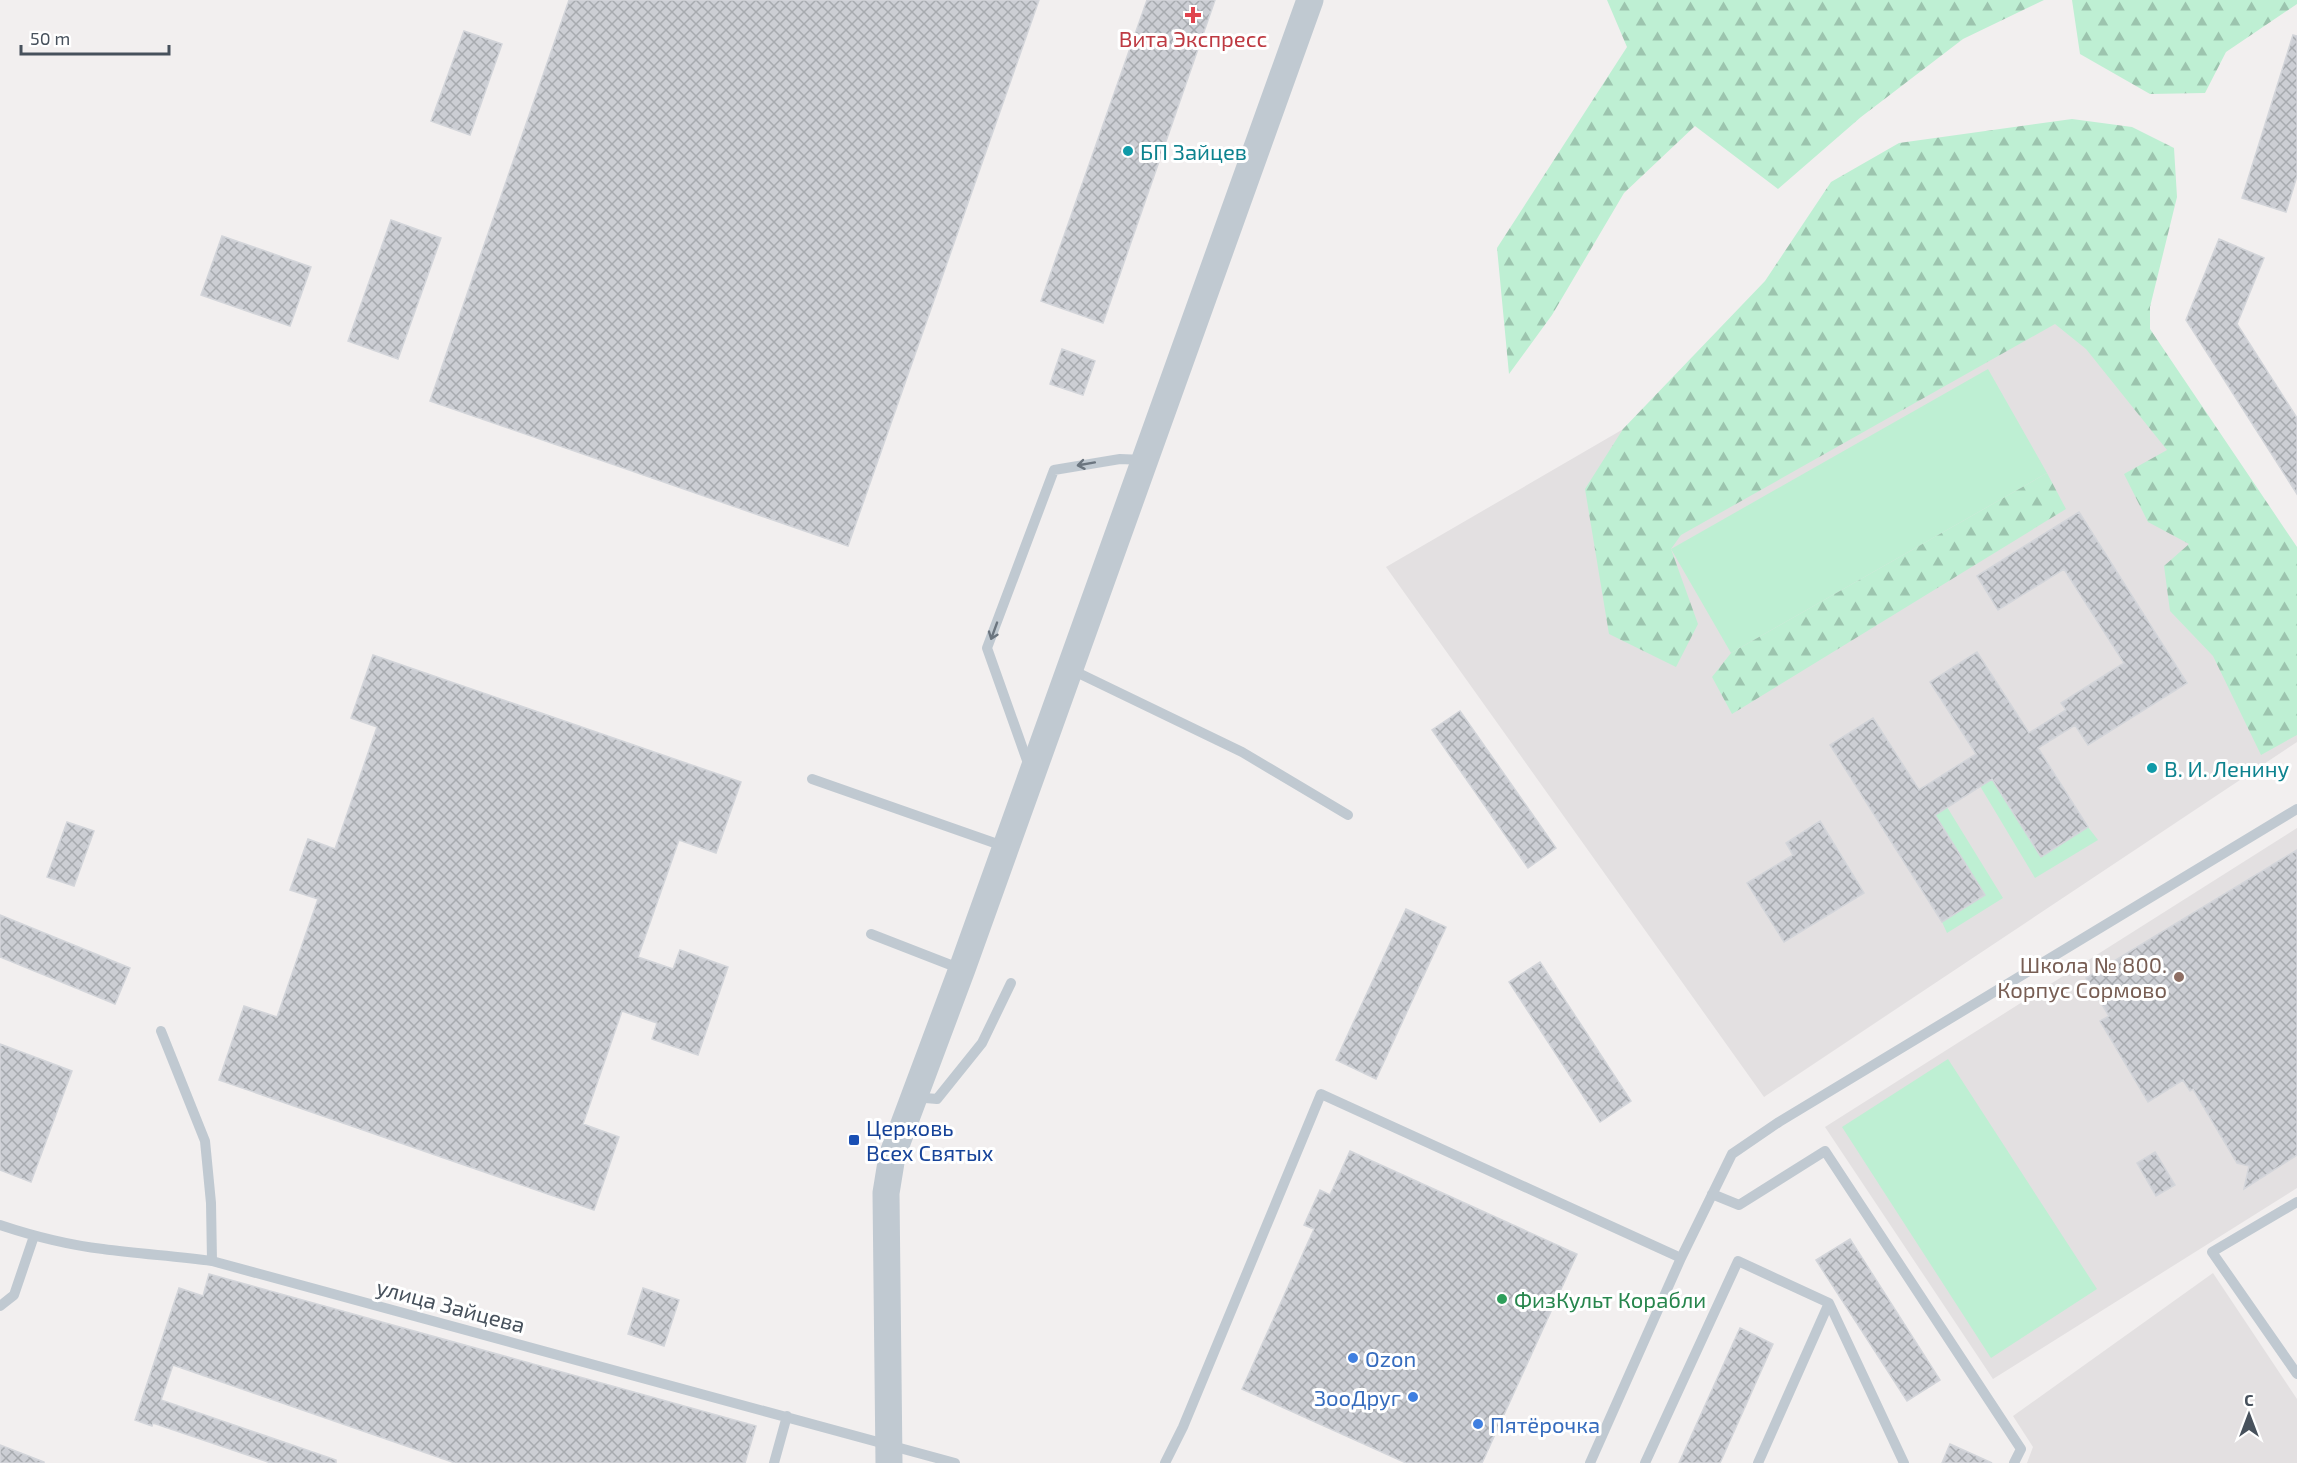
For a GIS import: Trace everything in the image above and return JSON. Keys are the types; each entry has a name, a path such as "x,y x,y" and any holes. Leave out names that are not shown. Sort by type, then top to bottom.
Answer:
{"street":[{"path":"888,1453 886,1193 892,1156 962,969 1310,0"}],"lane":[{"path":"1032,775 987,648 1054,470 1120,459 1144,460"},
{"path":"1070,669 1242,752 1348,815"},
{"path":"812,779 1006,847"},
{"path":"1590,1463 1681,1258 1732,1154 2297,809"},
{"path":"872,934 962,969"},
{"path":"914,1097 937,1099 982,1043 1011,983"},
{"path":"161,1031 205,1141 211,1203 212,1261"},
{"path":"1165,1463 1184,1427 1321,1094 1681,1258"},
{"path":"1712,1194 1739,1205 1825,1151 2021,1449 2014,1463"},
{"path":"2297,1202 2212,1252 2297,1374"},
{"name":"улица Зайцева","path":"0,1225 34,1236 103,1249 212,1261 787,1416 888,1453 955,1463"},
{"path":"0,1305 14,1295 34,1236"},
{"path":"1644,1463 1738,1261 1829,1302 1904,1463"},
{"path":"1758,1463 1829,1302"},
{"path":"774,1463 787,1416"}],"shaded area":[{"path":"2047,183 2297,575 2297,742 1764,1097 1386,567"},
{"name":"Школа № 800. Корпус Сормово","path":"2297,828 2297,1188 1993,1379 1825,1127"},
{"path":"2213,1273 2297,1399 2297,1463 2027,1463 2033,1447 2013,1416"}],"green space":[{"path":"1607,0 2044,0 1963,39 1861,117 1778,189 1695,126 1624,193 1552,315 1509,374 1497,248 1627,47"},
{"path":"2072,0 2297,0 2297,4 2226,52 2205,93 2150,94 2080,54"},
{"path":"2072,119 2132,127 2174,148 2177,197 2150,307 2150,329 2297,547 2297,735 2261,755 2213,656 2170,611 2164,566 2189,544 2148,522 2124,474 2167,450 2086,349 2055,324 1681,535 1671,549 1698,624 1676,667 1609,634 1585,489 1623,429 1765,281 1831,182 1899,143"},
{"path":"1988,369 2047,473 1731,653 1671,549"},
{"path":"2047,473 2066,509 1732,714 1712,677 1731,653"},
{"path":"1992,779 2041,856 2088,827 2098,840 2035,878 1980,786"},
{"path":"1947,807 2003,898 1947,933 1942,922 1985,895 1935,815"},
{"path":"1948,1059 2097,1289 1991,1358 1842,1127"}],"building":[{"path":"569,0 1039,0 848,546 430,401"},
{"name":"БП Зайцев","path":"1147,0 1215,0 1103,323 1041,301"},
{"path":"464,31 502,44 470,135 431,121"},
{"path":"2293,35 2297,36 2297,176 2286,212 2242,198"},
{"path":"391,220 441,238 398,359 348,341"},
{"path":"222,236 311,267 290,326 201,295"},
{"path":"2219,239 2264,258 2237,324 2297,418 2297,494 2186,320"},
{"path":"1062,349 1095,361 1083,395 1050,384"},
{"path":"2079,512 2187,683 2088,745 2075,725 2038,748 2088,827 2041,857 1992,779 1935,815 1985,895 1942,922 1830,745 1873,718 1919,790 1976,754 1930,682 1977,652 2029,733 2066,710 2061,703 2124,663 2064,569 1998,610 1977,576"},
{"path":"373,655 741,782 716,853 679,840 638,957 673,969 680,950 728,967 698,1055 652,1039 657,1023 622,1011 583,1124 619,1137 594,1210 219,1080 244,1006 277,1017 318,899 290,890 308,839 335,849 377,727 351,718"},
{"path":"1460,711 1556,848 1528,868 1432,730"},
{"path":"1820,821 1864,893 1784,942 1747,883 1793,855 1786,843"},
{"path":"67,822 94,831 74,886 47,877"},
{"path":"2297,850 2297,1155 2244,1189 2249,1166 2237,1163 2193,1089 2190,1091 2183,1080 2148,1102 2100,1021 2109,1016 2086,978"},
{"path":"1406,909 1446,927 1376,1079 1336,1060"},
{"path":"0,915 130,968 115,1004 0,957"},
{"path":"1540,962 1631,1101 1600,1122 1509,982"},
{"path":"0,1044 72,1071 31,1182 0,1170"},
{"path":"1350,1151 1577,1254 1482,1463 1406,1463 1242,1389 1314,1229 1304,1225 1320,1190 1330,1195"},
{"path":"2155,1152 2175,1185 2156,1196 2137,1163"},
{"path":"1850,1239 1940,1380 1907,1401 1816,1260"},
{"path":"209,1274 756,1426 745,1463 455,1463 173,1365 161,1400 336,1460 336,1463 271,1463 153,1423 152,1426 135,1420 179,1288 203,1296"},
{"path":"643,1288 679,1300 664,1346 628,1334"},
{"path":"1740,1328 1773,1344 1720,1463 1679,1463"},
{"path":"1950,1444 1992,1463 1942,1463"},
{"path":"0,1445 44,1462 44,1463 0,1463"}],"place":[{"name":"Вита Экспресс","path":"1193,15"},
{"name":"БП Зайцев","path":"1128,151"},
{"name":"В. И. Ленину","path":"2152,768"},
{"name":"Школа № 800. Корпус Сормово","path":"2179,977"},
{"name":"Церковь Всех Святых","path":"854,1140"},
{"name":"ФизКульт Корабли","path":"1502,1299"},
{"name":"Ozon","path":"1353,1358"},
{"name":"ЗооДруг","path":"1413,1397"},
{"name":"Пятёрочка","path":"1478,1424"}]}
